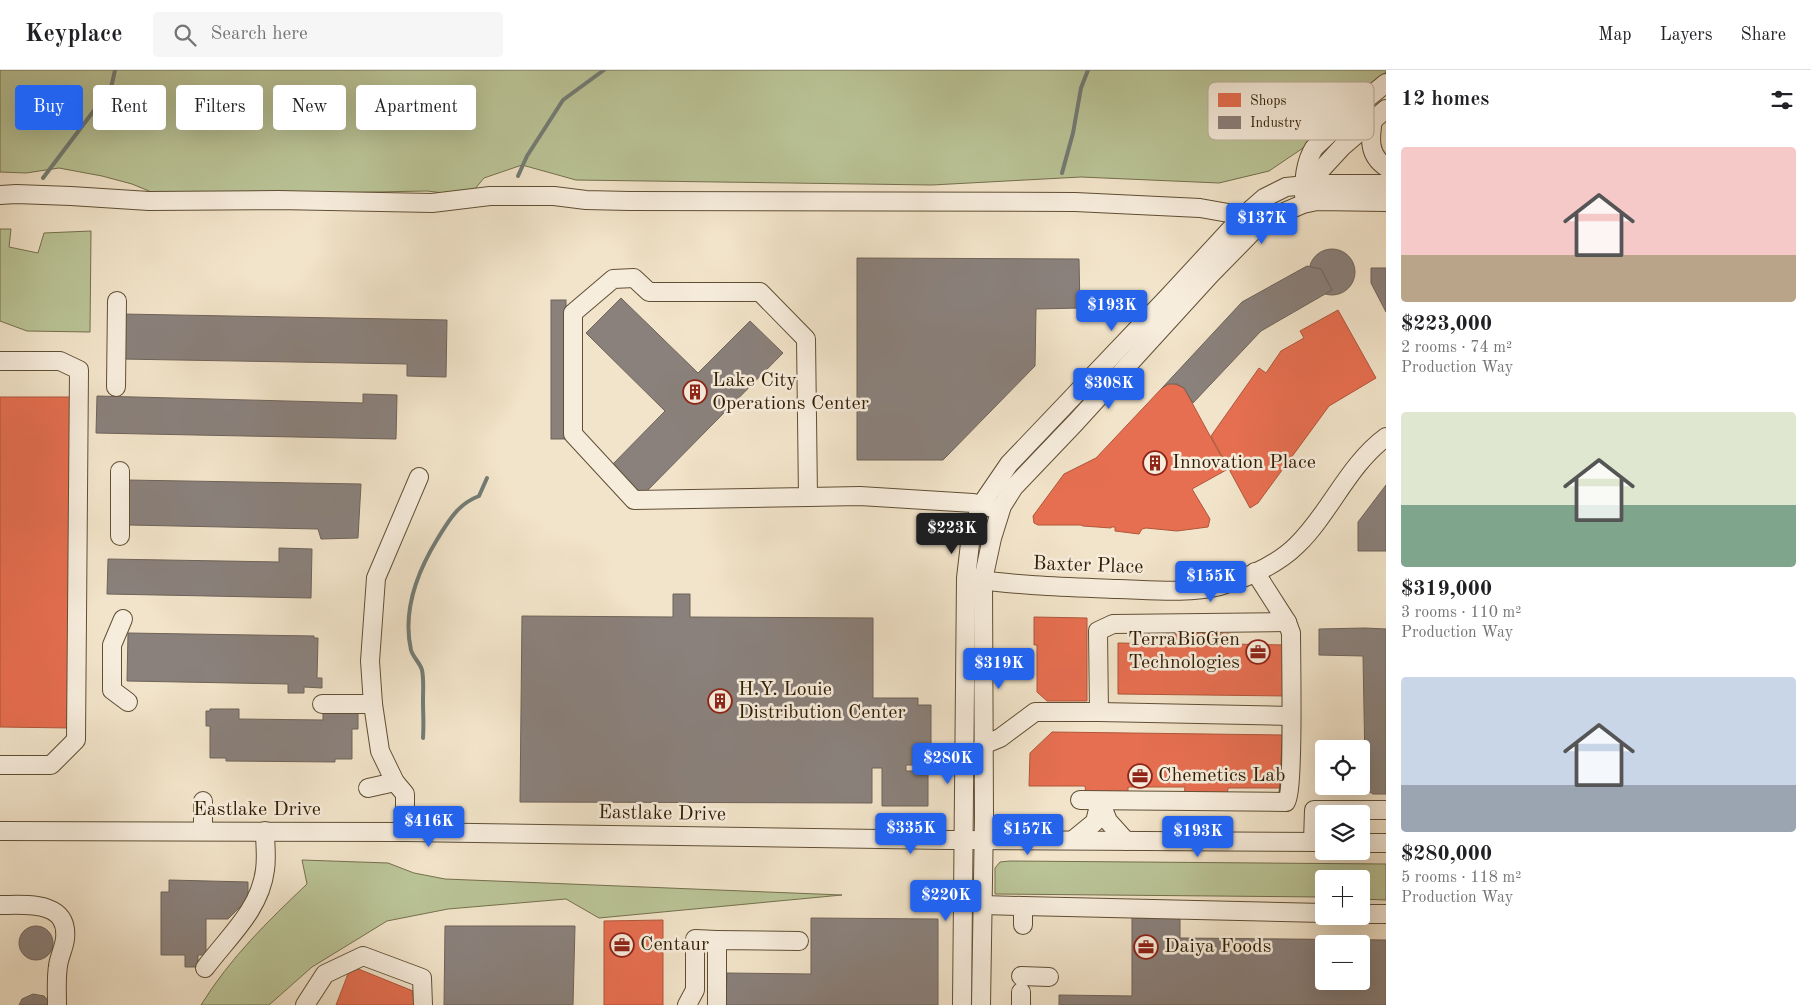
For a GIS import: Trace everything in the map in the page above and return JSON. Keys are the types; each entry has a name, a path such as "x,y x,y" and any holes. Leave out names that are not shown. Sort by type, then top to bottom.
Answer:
{"street":[{"path":"1374,93 1386,83"},
{"path":"1374,126 1379,114"},
{"path":"1310,193 1306,168 1314,148 1323,140"},
{"path":"1310,193 1318,173 1350,140"},
{"path":"1371,140 1372,152 1380,163 1386,167"},
{"path":"981,1005 984,580 992,538 1000,510 1014,488 1211,274 1263,221 1310,193 1386,184"},
{"path":"962,1005 966,578 971,536 981,505 1009,464 1240,219 1264,198 1286,187 1310,193 1386,202"},
{"path":"0,196 16,194 148,201 278,200 432,203 490,196 554,196 586,200 629,201 1075,202 1200,208 1234,214 1240,219"},
{"path":"808,497 806,339 760,292 649,292 634,278 613,279 573,313 573,434 634,500 808,497 860,496 973,503 1000,510"},
{"path":"116,386 117,301"},
{"path":"0,361 60,361 79,370 76,740 51,765 0,765"},
{"name":"Baxter Place","path":"966,578 1046,586 1168,591 1219,586 1276,562 1297,546 1368,453 1386,437"},
{"path":"120,471 120,536"},
{"path":"405,832 405,794 394,782 380,751 373,704 370,661 376,578 419,477"},
{"path":"1080,800 1286,802 1288,800 1290,786 1291,632 1287,622 1255,572"},
{"path":"123,619 112,645 112,690 128,702"},
{"path":"1099,712 1098,631 1113,624 1287,622"},
{"path":"322,704 373,704"},
{"path":"983,744 1000,738 1035,712 1291,716"},
{"path":"368,788 394,782"},
{"path":"1073,840 1095,822 1100,800"},
{"path":"1100,800 1108,821 1126,841"},
{"path":"203,801 203,831"},
{"path":"1370,810 1386,810"},
{"name":"Eastlake Drive","path":"0,830 405,832 983,840 1315,842"},
{"path":"205,968 251,911 260,893 266,870 265,831"},
{"path":"1370,843 1386,843"},
{"path":"0,905 41,906 58,914 64,926 65,937 58,963 57,1005"},
{"path":"982,905 1315,913"},
{"path":"1022,925 1023,906"},
{"path":"1370,914 1386,914"},
{"path":"687,1005 695,990 695,939 798,941"},
{"path":"717,940 717,1005"},
{"path":"305,1005 325,974 363,956 422,978 423,1005"},
{"path":"1021,991 1049,977"}],"green space":[{"path":"0,70 1386,70 1374,83 1208,82 1208,140 1312,140 1269,171 1219,183 1081,177 932,185 576,180 522,165 484,178 469,196 427,191 161,196 132,184 59,168 26,173 0,172"},
{"path":"0,229 11,229 9,247 38,253 44,233 91,231 90,332 27,331 0,321"},
{"path":"302,860 388,863 414,873 445,879 842,895 599,918 566,899 448,909 387,921 312,967 269,1005 201,1005 224,971 237,956 264,926 307,884"},
{"path":"1000,862 1386,864 1386,900 1370,899 1370,870 1315,870 1315,897 995,894 995,868"}],"building: Shops":[{"path":"1338,310 1376,378 1329,406 1258,503 1250,508 1211,436 1259,368 1266,373 1281,351 1304,338 1300,331"},
{"name":"Innovation Place","path":"1173,383 1184,388 1228,469 1192,489 1210,519 1208,527 1177,531 1146,528 1142,529 1139,534 1115,531 1115,527 1038,525 1034,523 1033,516 1064,474 1096,458 1162,388"},
{"path":"0,397 74,397 71,728 0,727"},
{"path":"1034,617 1087,618 1087,701 1047,701 1037,692 1037,645 1034,645"},
{"path":"1175,633 1231,634 1231,644 1287,645 1287,696 1118,694 1118,643 1175,644"},
{"path":"1052,732 1284,735 1283,788 1228,788 1227,797 1184,797 1185,787 1128,787 1128,798 1086,797 1085,786 1029,786 1030,753"},
{"path":"663,920 663,1005 604,1005 604,921"},
{"path":"351,966 413,991 412,995 417,997 416,1005 336,1005"}],"building: Industry":[{"path":"1327,249 1337,249 1349,255 1354,263 1354,281 1349,289 1341,294 1327,295 1319,292 1312,285 1309,277 1309,267 1312,259 1319,252"},
{"path":"857,258 1079,259 1080,308 1036,309 1035,366 943,460 857,460"},
{"path":"1307,266 1321,269 1332,290 1261,331 1193,403 1184,388 1177,384 1168,384 1162,388 1242,302"},
{"path":"1371,268 1386,268 1386,312 1371,283"},
{"name":"Lake City Operations Center","path":"621,298 698,373 750,321 783,353 641,497 610,467 665,411 586,333"},
{"path":"551,300 566,300 566,439 551,439"},
{"path":"122,314 447,320 446,377 407,376 407,364 121,359"},
{"path":"363,394 397,395 396,439 96,433 97,396 363,403"},
{"path":"126,480 361,484 358,538 321,539 318,529 129,525"},
{"path":"1386,485 1386,551 1358,551 1358,522"},
{"path":"279,548 312,549 311,598 107,594 108,559 279,562"},
{"name":"H.Y. Louie Distribution Center","path":"673,594 690,594 690,617 873,618 873,698 918,698 918,705 931,705 931,765 906,765 906,771 928,771 928,806 882,806 882,768 872,768 872,803 520,802 522,616 673,617"},
{"path":"1319,629 1386,629 1386,794 1373,794 1370,792 1370,740 1365,740 1363,656 1319,655"},
{"path":"128,633 314,636 314,638 318,638 317,678 322,678 322,688 304,687 304,693 288,693 288,684 127,681"},
{"path":"210,709 239,709 239,719 323,720 323,709 358,710 358,729 352,729 352,759 335,759 335,762 226,761 226,758 210,758 210,726 206,726 206,711 210,711"},
{"path":"169,880 248,882 248,899 228,919 206,919 206,955 198,955 198,967 185,967 185,955 161,955 161,892 169,892"},
{"path":"1132,915 1180,916 1180,938 1315,939 1315,990 1370,990 1370,940 1386,940 1386,1005 1059,1005 1059,995 1132,996"},
{"path":"811,918 938,919 938,1005 726,1005 727,973 811,974"},
{"path":"36,926 48,931 53,943 48,955 36,960 24,955 19,943 24,931"},
{"path":"445,926 575,926 573,1005 444,1005"},
{"path":"33,994 44,996 52,1005 19,1005 22,999"}],"waterway":[{"path":"43,178 111,88 115,70"},
{"path":"518,176 527,156 563,100 604,70"},
{"path":"1062,173 1073,133 1081,88 1088,70"},
{"path":"423,738 423,674 411,650 409,635 408,620 413,592 430,551 446,525 465,503 479,496 487,478"}],"place":[{"name":"Lake City Operations Center","path":"695,392"},
{"name":"Innovation Place","path":"1155,463"},
{"name":"TerraBioGen Technologies","path":"1258,652"},
{"name":"H.Y. Louie Distribution Center","path":"720,701"},
{"name":"Chemetics Lab","path":"1140,776"},
{"name":"Centaur","path":"622,945"},
{"name":"Daiya Foods","path":"1146,947"}]}
